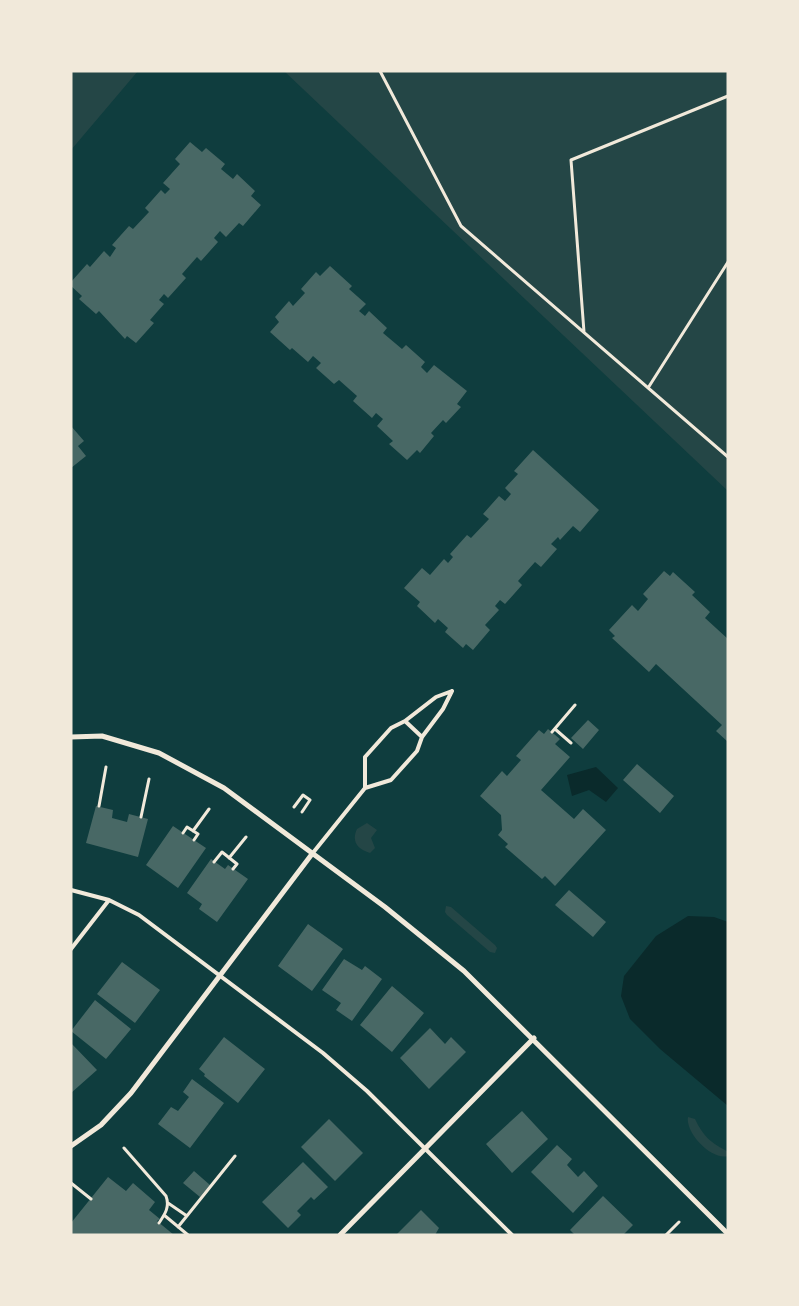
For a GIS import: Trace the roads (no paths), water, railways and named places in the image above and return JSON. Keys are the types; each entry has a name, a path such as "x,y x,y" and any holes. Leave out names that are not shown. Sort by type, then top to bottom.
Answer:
{"street":[{"path":"71,737 102,736 159,753 224,788 385,907 464,971 534,1038 728,1234"},
{"path":"71,1146 101,1125 130,1093 221,976 312,854"},
{"path":"340,1235 534,1038"}],"lane":[{"path":"312,854 365,788 391,780 417,751 422,737 444,709 452,691 436,698 405,721 391,728 365,757 365,788"},
{"path":"405,721 422,737"},
{"path":"71,890 108,900 139,915 323,1053 367,1091 512,1235"},
{"path":"71,949 108,900"}]}
